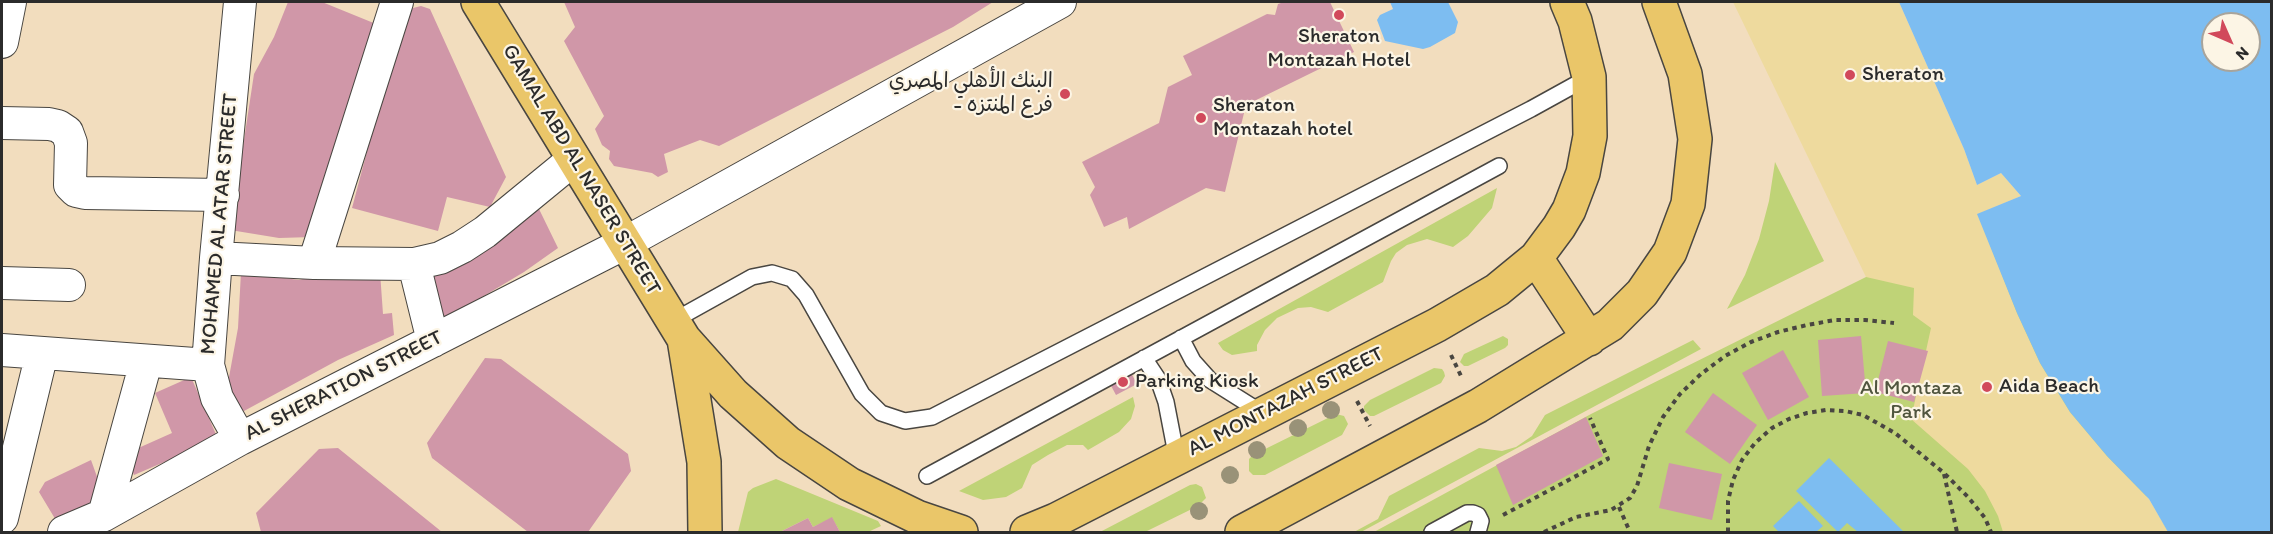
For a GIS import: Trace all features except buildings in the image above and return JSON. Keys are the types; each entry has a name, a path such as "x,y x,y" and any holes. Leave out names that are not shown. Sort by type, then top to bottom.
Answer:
{"main road":[{"name":"GAMAL ABD AL NASER STREET","path":"478,2 679,330 733,394 788,443 914,525 961,532"},
{"name":"AL MONTAZAH STREET","path":"1027,532 1056,520 1177,459 1437,324 1497,290 1536,258 1569,210 1583,174 1590,136 1589,77 1575,21 1567,2"},
{"path":"1242,532 1478,406 1610,325 1642,293 1670,252 1688,204 1695,139 1685,74 1659,2"},
{"path":"1536,258 1589,339"},
{"name":"GAMAL ABD AL NASER STREET","path":"679,330 704,462 705,532"}],"street":[{"path":"2,42 10,2"},
{"name":"MOHAMED AL ATAR STREET","path":"240,2 208,365 217,398 240,439"},
{"path":"314,263 397,2"},
{"name":"AL SHERATION STREET","path":"64,532 104,515 240,439 625,243 1060,2"},
{"path":"2,123 49,124 58,126 67,132 71,143 70,185 76,191 223,195"},
{"path":"216,258 314,263 414,264 440,258 462,247 485,231 574,159"},
{"path":"414,264 433,341"},
{"path":"2,283 69,285"},
{"path":"2,350 208,365"},
{"path":"2,518 42,353"},
{"path":"104,515 146,362"}],"lane":[{"path":"679,330 752,277 772,273 792,279 806,295 862,394 881,413 905,421 932,417 1520,115 1589,77"},
{"path":"927,476 1499,166"},
{"path":"1181,338 1193,361 1210,380 1264,414"},
{"path":"1144,358 1158,379 1166,402 1177,459"},
{"path":"1432,532 1467,513 1478,515 1479,529"}],"path":[{"path":"1544,532 1576,517 1619,507 1630,498 1637,486 1650,446 1663,417 1680,394 1725,356 1751,342 1807,325 1835,320 1894,323"},
{"path":"1437,324 1478,406"},
{"path":"1344,373 1385,456"},
{"path":"1728,532 1728,501 1733,480 1742,460 1755,443 1772,428 1807,413 1835,411 1863,415 1895,433 1968,497 1985,518 1991,532"},
{"path":"1479,529 1608,459 1590,418"},
{"path":"1944,474 1957,532"},
{"path":"1619,507 1630,532"}],"green space":[{"path":"1775,162 1824,261 1727,309 1745,275 1759,239 1769,201"},
{"path":"1497,188 1492,208 1468,236 1453,247 1427,239 1407,245 1396,253 1383,282 1328,312 1311,307 1298,308 1277,318 1265,330 1257,345 1257,351 1232,355 1223,350 1218,343"},
{"name":"Al Montaza Park","path":"1977,214 2168,532 1374,532 1591,414 1866,277"},
{"path":"1503,336 1508,339 1508,345 1505,348 1468,366 1460,362 1464,354"},
{"path":"1693,340 1701,349 1361,532 1354,532 1378,519 1389,496 1479,448 1502,451 1516,447 1532,436 1545,415"},
{"path":"1434,368 1442,369 1444,372 1445,376 1441,383 1374,416 1370,416 1364,410 1364,406 1370,400"},
{"path":"1133,397 1135,406 1131,419 1119,432 1088,450 1083,445 1067,445 1048,455 1032,465 1022,488 1006,497 983,500 959,491"},
{"path":"1336,414 1344,416 1348,424 1342,435 1265,475 1253,475 1249,471 1249,459 1253,455"},
{"path":"776,479 878,521 881,526 868,532 840,532 832,518 813,527 808,518 780,532 738,532 748,492"},
{"path":"1196,484 1202,487 1206,498 1198,506 1145,532 1100,532 1190,485"}],"sand":[{"path":"1733,2 1899,2 1964,149 1977,185 2001,173 2021,196 1978,214 2017,313 2040,363 2070,412 2107,456 2149,499 2168,532 2003,532 1998,516 1985,491 1968,469 1911,419 1931,328 1913,315 1914,288 1866,277"}],"water":[{"path":"1390,2 1448,2 1458,22 1455,33 1423,49 1385,41 1377,20 1380,15 1393,9"},
{"path":"1899,2 2271,2 2271,532 2168,532 2149,499 2107,456 2070,412 2040,363 2017,313 1977,214 2021,196 2001,173 1977,185 1964,149"},
{"path":"1829,458 1904,532 1858,532 1847,523 1838,532 1796,491"},
{"path":"1799,501 1823,526 1816,532 1779,532 1773,526"}],"place":[{"name":"Sheraton Montazah Hotel","path":"1339,15"},
{"name":"Sheraton","path":"1850,75"},
{"name":"البنك الأهلي المصري - فرع المنتزه","path":"1065,94"},
{"name":"Sheraton Montazah hotel","path":"1201,118"},
{"name":"Parking Kiosk","path":"1123,382"},
{"name":"Aida Beach","path":"1987,387"}]}
